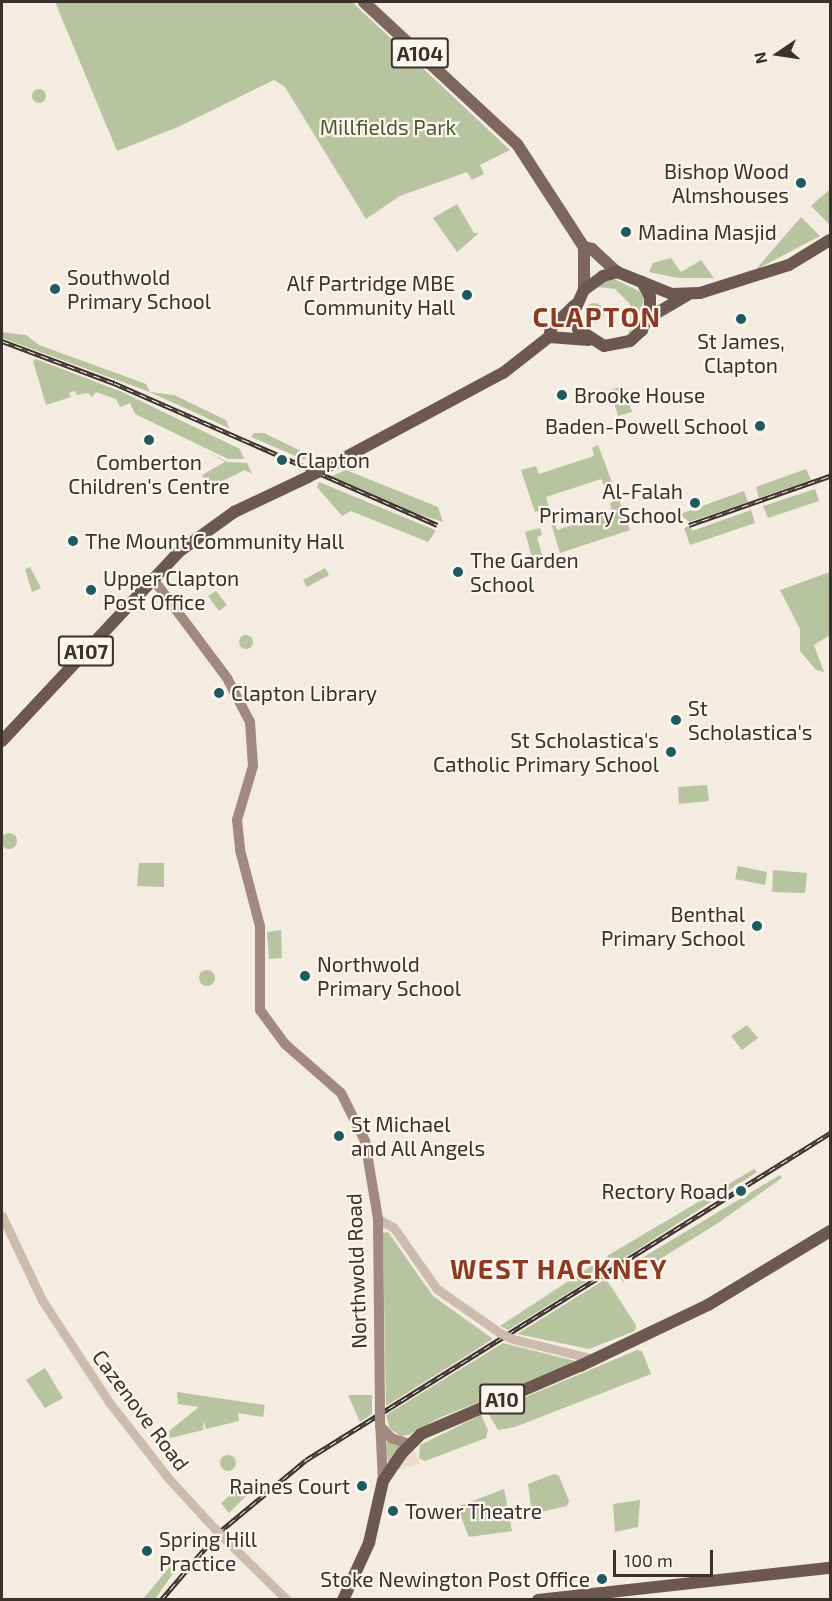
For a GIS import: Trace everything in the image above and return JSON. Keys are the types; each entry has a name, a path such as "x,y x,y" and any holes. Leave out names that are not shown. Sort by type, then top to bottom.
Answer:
{"highway":[{"path":"648,318 686,296 789,265 831,240"},
{"path":"617,272 686,296"},
{"name":"A107","path":"2,741 180,551 215,523 469,394 549,337 551,328 575,305 584,291 603,276 617,272"},
{"path":"549,337 590,340 604,346 622,346 639,334 648,318 650,297 642,282"},
{"path":"575,305 575,324 590,340"},
{"name":"A10","path":"383,1481 409,1444 448,1420 594,1359 708,1305 831,1231"},
{"name":"Northwold Road","path":"347,1598 369,1543 383,1481"},
{"path":"538,1599 831,1569"}],"main road":[{"name":"A104","path":"364,2 508,134 584,247 592,249 617,272"},
{"path":"584,247 584,291"},
{"name":"Northwold Road","path":"153,579 216,661 246,712 253,766 237,820 240,850 260,926 260,1010 274,1032 332,1084 347,1102 364,1141 378,1219 383,1481"},
{"path":"380,1418 391,1438 409,1444"}],"street":[{"name":"Cazenove Road","path":"2,1216 42,1300 109,1402 169,1479 215,1529 287,1599"},
{"path":"378,1219 394,1228 437,1289 454,1304 513,1339 594,1359"}],"green space":[{"name":"Millfields Park","path":"55,2 352,2 510,150 480,165 484,174 472,180 467,172 400,196 366,219 285,87 274,80 178,127 117,151"},
{"path":"39,89 44,91 46,96 44,101 39,103 34,101 32,96 34,91"},
{"path":"830,189 830,225 811,206"},
{"path":"457,204 474,233 479,233 457,252 433,218"},
{"path":"801,217 820,236 757,269 757,268"},
{"path":"671,258 681,272 701,260 714,278 678,278 649,272 653,263"},
{"path":"612,278 639,291 644,298 639,321 625,339 631,328 630,304 615,289 597,287"},
{"path":"590,303 598,303 604,309 604,317 598,323 590,323 584,317 584,309"},
{"path":"2,332 26,335 39,345 146,384 150,392 174,395 226,420 229,428 147,391 2,338"},
{"path":"36,359 122,392 240,449 244,459 228,459 135,414 130,403 120,407 116,399 96,392 92,397 88,393 77,395 75,391 69,393 71,397 46,405 33,361"},
{"path":"624,386 632,412 618,416 610,390"},
{"path":"254,433 264,433 307,454 305,460 251,437"},
{"path":"598,445 613,485 605,488 601,479 546,497 549,507 535,512 521,470 536,466 539,474 594,456 592,448"},
{"path":"207,452 227,462 247,463 252,474 245,470 208,488 202,475 225,462"},
{"path":"806,469 811,480 759,498 756,487"},
{"path":"346,470 438,507 443,522 396,507 330,477"},
{"path":"319,482 435,530 435,532 428,542 351,511 342,516 317,487"},
{"path":"815,489 819,501 768,518 763,506"},
{"path":"744,491 748,502 689,522 680,514"},
{"path":"619,499 630,530 560,553 551,523 554,522 557,530 612,512 610,503"},
{"path":"751,510 755,523 690,545 684,528 690,526 692,531"},
{"path":"540,528 542,535 537,537 543,558 533,561 525,532"},
{"path":"30,567 41,588 32,592 25,569"},
{"path":"325,568 329,575 307,587 303,580"},
{"path":"830,572 830,635 814,645 824,672 816,670 800,651 800,629 780,590"},
{"path":"216,591 227,605 219,611 208,596"},
{"path":"243,635 249,635 253,642 249,649 243,649 239,645 239,639"},
{"path":"707,785 709,801 679,804 678,787"},
{"path":"9,833 15,835 17,841 15,847 9,849 3,847 1,841 3,835"},
{"path":"139,863 164,863 164,887 137,886"},
{"path":"738,866 767,872 765,885 735,879"},
{"path":"773,870 807,873 805,893 772,892"},
{"path":"281,930 282,958 269,959 267,932"},
{"path":"207,970 215,978 207,986 199,978"},
{"path":"747,1025 758,1038 742,1050 731,1036"},
{"path":"754,1169 757,1172 612,1266 607,1256"},
{"path":"780,1175 782,1178 715,1225 623,1282 617,1273"},
{"path":"388,1232 433,1296 493,1339 386,1406 383,1233"},
{"path":"596,1263 602,1272 508,1330 500,1326"},
{"path":"606,1279 636,1325 635,1331 589,1349 517,1334"},
{"path":"503,1343 579,1362 439,1418 409,1435 401,1436 390,1429 386,1415"},
{"path":"637,1350 642,1351 651,1374 515,1427 498,1430 488,1413"},
{"path":"45,1368 63,1398 45,1408 26,1380"},
{"path":"177,1392 265,1405 263,1417 238,1413 239,1421 206,1429 204,1421 203,1430 170,1438 169,1431 199,1407 178,1404"},
{"path":"348,1395 372,1395 372,1414 360,1422"},
{"path":"481,1415 488,1430 486,1438 425,1461 419,1458 420,1445"},
{"path":"388,1441 401,1446 388,1464 386,1443"},
{"path":"228,1455 236,1463 228,1471 220,1463"},
{"path":"554,1474 559,1476 569,1501 567,1506 532,1514 528,1484"},
{"path":"240,1487 247,1495 229,1513 221,1503"},
{"path":"504,1489 512,1531 469,1537 457,1507"},
{"path":"640,1500 638,1527 615,1532 613,1504"},
{"path":"171,1565 174,1572 155,1599 143,1599"}],"shaded area":[{"path":"413,1446 420,1464 394,1471"}],"railway":[{"path":"2,341 114,383 437,525"},
{"path":"689,525 830,476"},
{"path":"161,1600 218,1533 306,1460 830,1133"}],"place":[{"name":"Bishop Wood Almshouses","path":"801,183"},
{"name":"Madina Masjid","path":"626,232"},
{"name":"Southwold Primary School","path":"55,289"},
{"name":"Alf Partridge MBE Community Hall","path":"467,295"},
{"name":"St James, Clapton","path":"741,319"},
{"name":"Brooke House","path":"562,395"},
{"name":"Baden-Powell School","path":"760,426"},
{"name":"Comberton Children's Centre","path":"149,440"},
{"name":"Clapton","path":"282,460"},
{"name":"Al-Falah Primary School","path":"695,503"},
{"name":"The Mount Community Hall","path":"73,541"},
{"name":"The Garden School","path":"458,572"},
{"name":"Upper Clapton Post Office","path":"91,590"},
{"name":"Clapton Library","path":"219,693"},
{"name":"St Scholastica's","path":"676,720"},
{"name":"St Scholastica's Catholic Primary School","path":"671,752"},
{"name":"Benthal Primary School","path":"757,926"},
{"name":"Northwold Primary School","path":"305,976"},
{"name":"St Michael and All Angels","path":"339,1136"},
{"name":"Rectory Road","path":"741,1191"},
{"name":"Raines Court","path":"362,1486"},
{"name":"Tower Theatre","path":"393,1511"},
{"name":"Spring Hill Practice","path":"147,1551"},
{"name":"Stoke Newington Post Office","path":"602,1579"}],"district":[{"name":"CLAPTON","path":"597,317"},
{"name":"WEST HACKNEY","path":"559,1269"}]}
